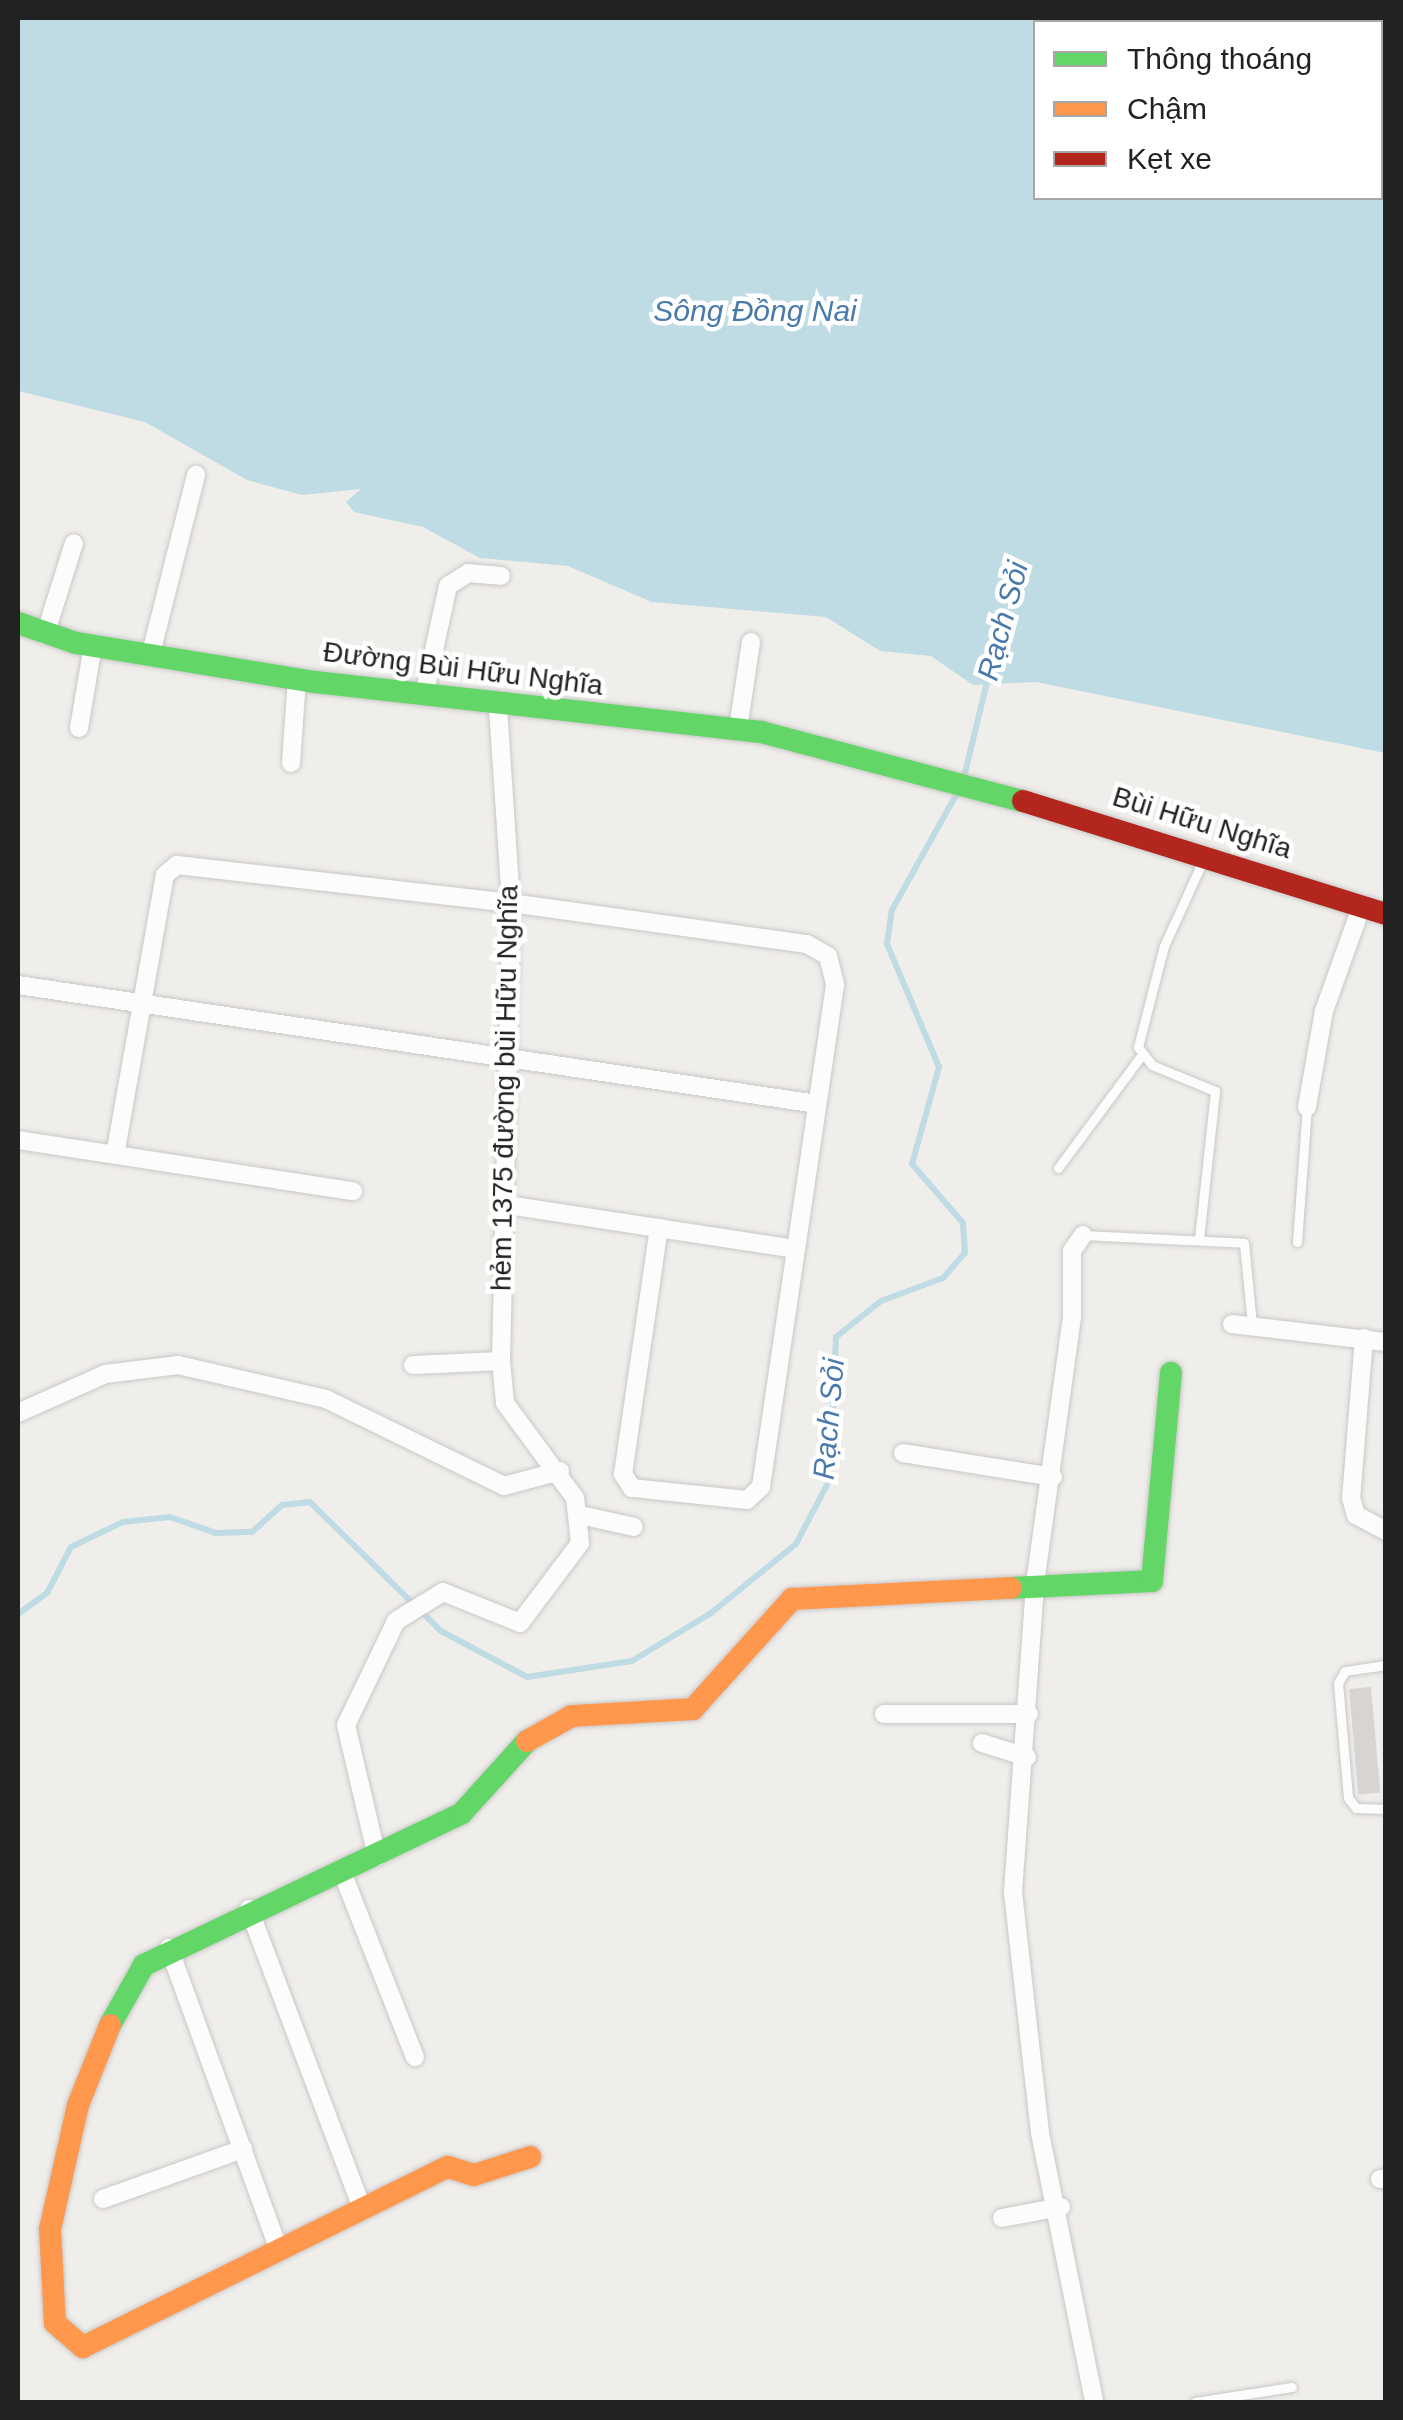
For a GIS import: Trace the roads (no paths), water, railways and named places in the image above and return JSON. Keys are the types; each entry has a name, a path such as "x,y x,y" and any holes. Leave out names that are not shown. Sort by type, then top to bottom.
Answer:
{"street":[{"path":"151,653 196,475"},
{"path":"45,635 74,543"},
{"path":"424,696 448,586 468,573 501,576"},
{"name":"Đường Bùi Hữu Nghĩa","path":"18,623 45,635 93,645 297,679 498,706 738,729 903,769"},
{"path":"738,729 751,642"},
{"path":"79,728 93,645"},
{"path":"291,764 297,679"},
{"name":"hẻm 1375 đường bùi Hữu Nghĩa","path":"498,706 512,902 500,1204 505,1403 560,1471 580,1515"},
{"name":"Bùi Hữu Nghĩa","path":"903,769 1206,853 1386,914"},
{"path":"115,1155 138,1003 164,874 178,865 512,902 807,944 828,956 835,985 761,1487 728,1502 632,1488 623,1474 659,1228"},
{"path":"1307,1108 1324,1011 1362,905"},
{"path":"18,985 817,1104"},
{"path":"18,1140 353,1190"},
{"path":"500,1204 796,1249"},
{"path":"1083,1235 1072,1251 1053,1477 1035,1585 1027,1757 1013,1892 1040,2133 1061,2208 1094,2402"},
{"path":"1232,1324 1386,1342"},
{"path":"1364,1338 1351,1498 1356,1515 1386,1531"},
{"path":"413,1364 501,1361"},
{"path":"18,1412 105,1374 178,1365 326,1399 504,1486 560,1471"},
{"path":"530,2158 474,2176 448,2167 83,2347 55,2323 50,2230 78,2105 122,1994 169,1948 249,1909 377,1856 460,1814 540,1728 572,1716 693,1710 792,1599 1152,1581 1171,1373"},
{"path":"904,1453 1053,1477"},
{"path":"377,1856 346,1725 396,1621 429,1596 455,1594 520,1623 574,1562 580,1515 634,1527"},
{"path":"884,1714 1029,1714"},
{"path":"982,1743 1027,1757"},
{"path":"342,1872 416,2057"},
{"path":"249,1909 362,2208"},
{"path":"169,1948 278,2248"},
{"path":"102,2200 243,2149"},
{"path":"1002,2218 1061,2208"}],"lane":[{"path":"1058,1168 1140,1057 1139,1025 1164,946 1206,853"},
{"path":"1140,1057 1215,1091 1198,1240"},
{"path":"1297,1242 1307,1108"},
{"path":"1083,1235 1244,1243 1252,1326"},
{"path":"1386,1665 1345,1671 1338,1683 1348,1798 1356,1808 1386,1808"},
{"path":"1195,2402 1292,2387"}],"water":[{"name":"Sông Đồng Nai","path":"18,18 1385,18 1385,753 1036,682 973,685 931,656 880,651 826,617 652,602 568,566 480,558 423,527 354,512 346,502 361,489 302,495 247,480 145,422 18,391"}],"waterway":[{"name":"Rạch Sỏi","path":"964,777 988,678"},
{"name":"Rạch Sỏi","path":"18,1614 47,1593 71,1547 123,1522 170,1517 216,1533 252,1532 282,1505 310,1502 441,1631 527,1677 632,1661 711,1613 796,1544 830,1479 836,1337 881,1301 943,1278 965,1253 963,1223 912,1164 939,1067 887,944 892,910 957,793"}]}
